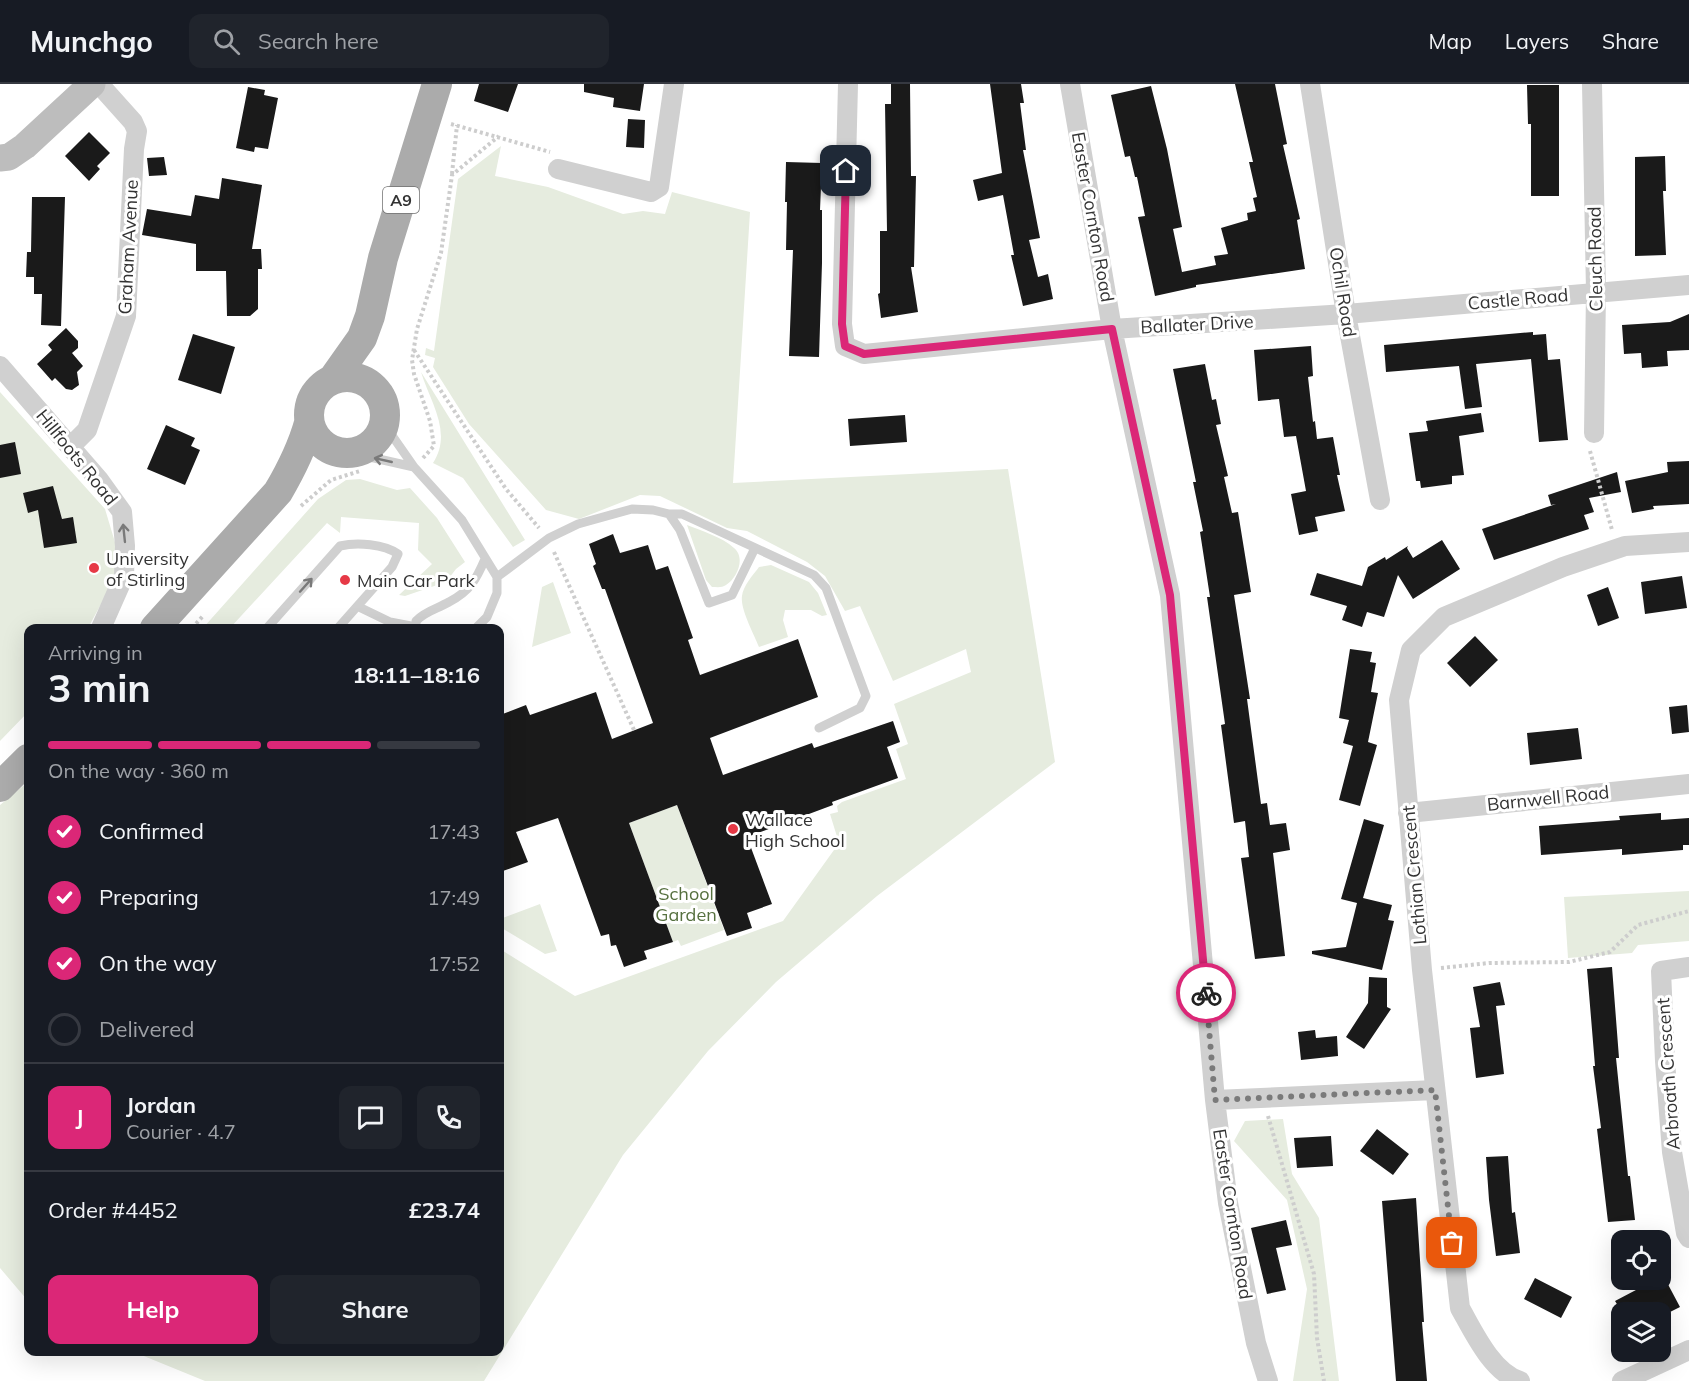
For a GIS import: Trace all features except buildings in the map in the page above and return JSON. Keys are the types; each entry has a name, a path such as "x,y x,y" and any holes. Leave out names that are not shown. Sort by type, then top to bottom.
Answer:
{"main road":[{"path":"0,158 9,157 25,146 92,84"},
{"name":"A9","path":"286,502 291,470 309,423 308,412 316,392 333,379 362,338 370,316 383,258 437,84"},
{"name":"A9","path":"159,624 286,502 314,465 352,458 372,444 380,435 384,424 383,406 375,389 370,316"},
{"path":"333,379 355,378 375,389"},
{"path":"309,423 319,442 352,458"},
{"path":"0,787 24,763"}],"street":[{"name":"Graham Avenue","path":"70,447 87,430 126,316 134,149 137,131 133,122 99,84"},
{"path":"558,169 651,192 659,187 675,84"},
{"name":"Ballater Drive","path":"849,84 842,324 845,346 864,354 1112,329 1346,314"},
{"name":"Easter Cornton Road","path":"1070,84 1112,329 1170,595 1215,1100 1228,1203 1256,1343 1268,1381"},
{"name":"Ochil Road","path":"1310,84 1346,314 1380,500"},
{"name":"Cleuch Road","path":"1592,84 1596,292 1594,433"},
{"name":"Castle Road","path":"1346,314 1689,285"},
{"name":"Hillfoots Road","path":"0,366 99,480 122,512 125,546 124,576 103,624"},
{"name":"Lothian Crescent","path":"1515,1380 1484,1351 1460,1308 1422,970 1399,700 1411,650 1444,618 1563,567 1624,546 1689,542"},
{"name":"Barnwell Road","path":"1408,813 1689,784"},
{"name":"Arbroath Crescent","path":"1689,967 1661,970 1672,1152 1686,1233 1689,1238"},
{"path":"1215,1100 1435,1090"},
{"path":"1622,1381 1689,1350"}],"lane":[{"path":"384,424 414,467 462,520 497,577 497,593 487,617 480,624"},
{"path":"352,458 414,467"},
{"path":"497,577 549,538 578,524 632,509 682,514 814,575 826,588 866,696 860,708 819,728"},
{"path":"669,514 680,530 709,603 732,595 755,548"},
{"path":"271,624 340,546 351,544 391,549 398,555 392,567 342,624"},
{"path":"416,624 423,614 451,602 476,581 485,559"},
{"path":"359,607 399,624"}],"path":[{"path":"427,118 499,136 452,175"},
{"path":"414,467 434,446 430,421 414,374 412,360 417,329 441,253 457,125"},
{"path":"1594,433 1587,441 1618,548"},
{"path":"286,502 331,480 352,458"},
{"path":"196,624 211,607"},
{"path":"1422,970 1489,963 1569,962 1610,952 1638,925 1689,911"},
{"path":"1263,1098 1314,1274 1317,1338 1324,1381"}],"green space":[{"path":"501,146 495,176 548,187 623,214 643,211 665,214 672,192 750,212 733,483 1008,469 1055,762 877,896 776,982 708,1051 623,1155 504,1348 504,952 575,996 783,921 839,843 830,814 838,812 837,806 842,802 906,779 896,749 908,744 894,704 971,672 966,649 893,681 860,606 845,611 825,576 807,562 747,531 727,528 660,496 640,495 579,519 546,510 469,424 433,367 435,358 425,355 426,348 434,351 458,179"},
{"path":"421,372 525,540 513,547 463,478 433,463 439,451 440,428"},
{"path":"0,392 105,509 117,549 119,571 90,624 24,624 24,716 0,741"},
{"path":"360,479 397,490 410,488 437,518 465,562 446,582 405,596 399,595 432,564 418,550 419,523 341,517 340,533 327,523 234,624 207,624 318,499 346,480"},
{"path":"687,525 724,541 738,552 739,568 734,578 726,585 712,587 706,580"},
{"path":"771,565 809,582 818,593 827,615 822,616 811,610 785,610 783,620 788,637 759,647 745,614 742,596 746,585 759,567"},
{"path":"553,582 571,633 532,647 542,587"},
{"path":"24,785 24,1296 0,1268 0,805"},
{"name":"School Garden","path":"677,805 724,930 681,946 678,940 673,942 629,823"},
{"path":"1689,891 1689,941 1638,945 1632,953 1568,958 1564,897"},
{"path":"540,904 557,951 545,954 504,929 504,918"},
{"path":"1283,1119 1292,1174 1319,1218 1339,1381 1293,1381 1307,1289 1287,1200 1234,1141 1245,1121"},
{"path":"144,1356 499,1356 484,1381 205,1381"}],"way so far":[{"path":"1206,993 1215,1100 1435,1090 1452,1243"}],"place":[{"name":"University of Stirling","path":"94,568"},
{"name":"Main Car Park","path":"345,580"},
{"name":"Wallace High School","path":"733,829"}],"route":[{"path":"846,171 842,324 845,346 864,354 1112,329 1170,595 1206,993"}]}
